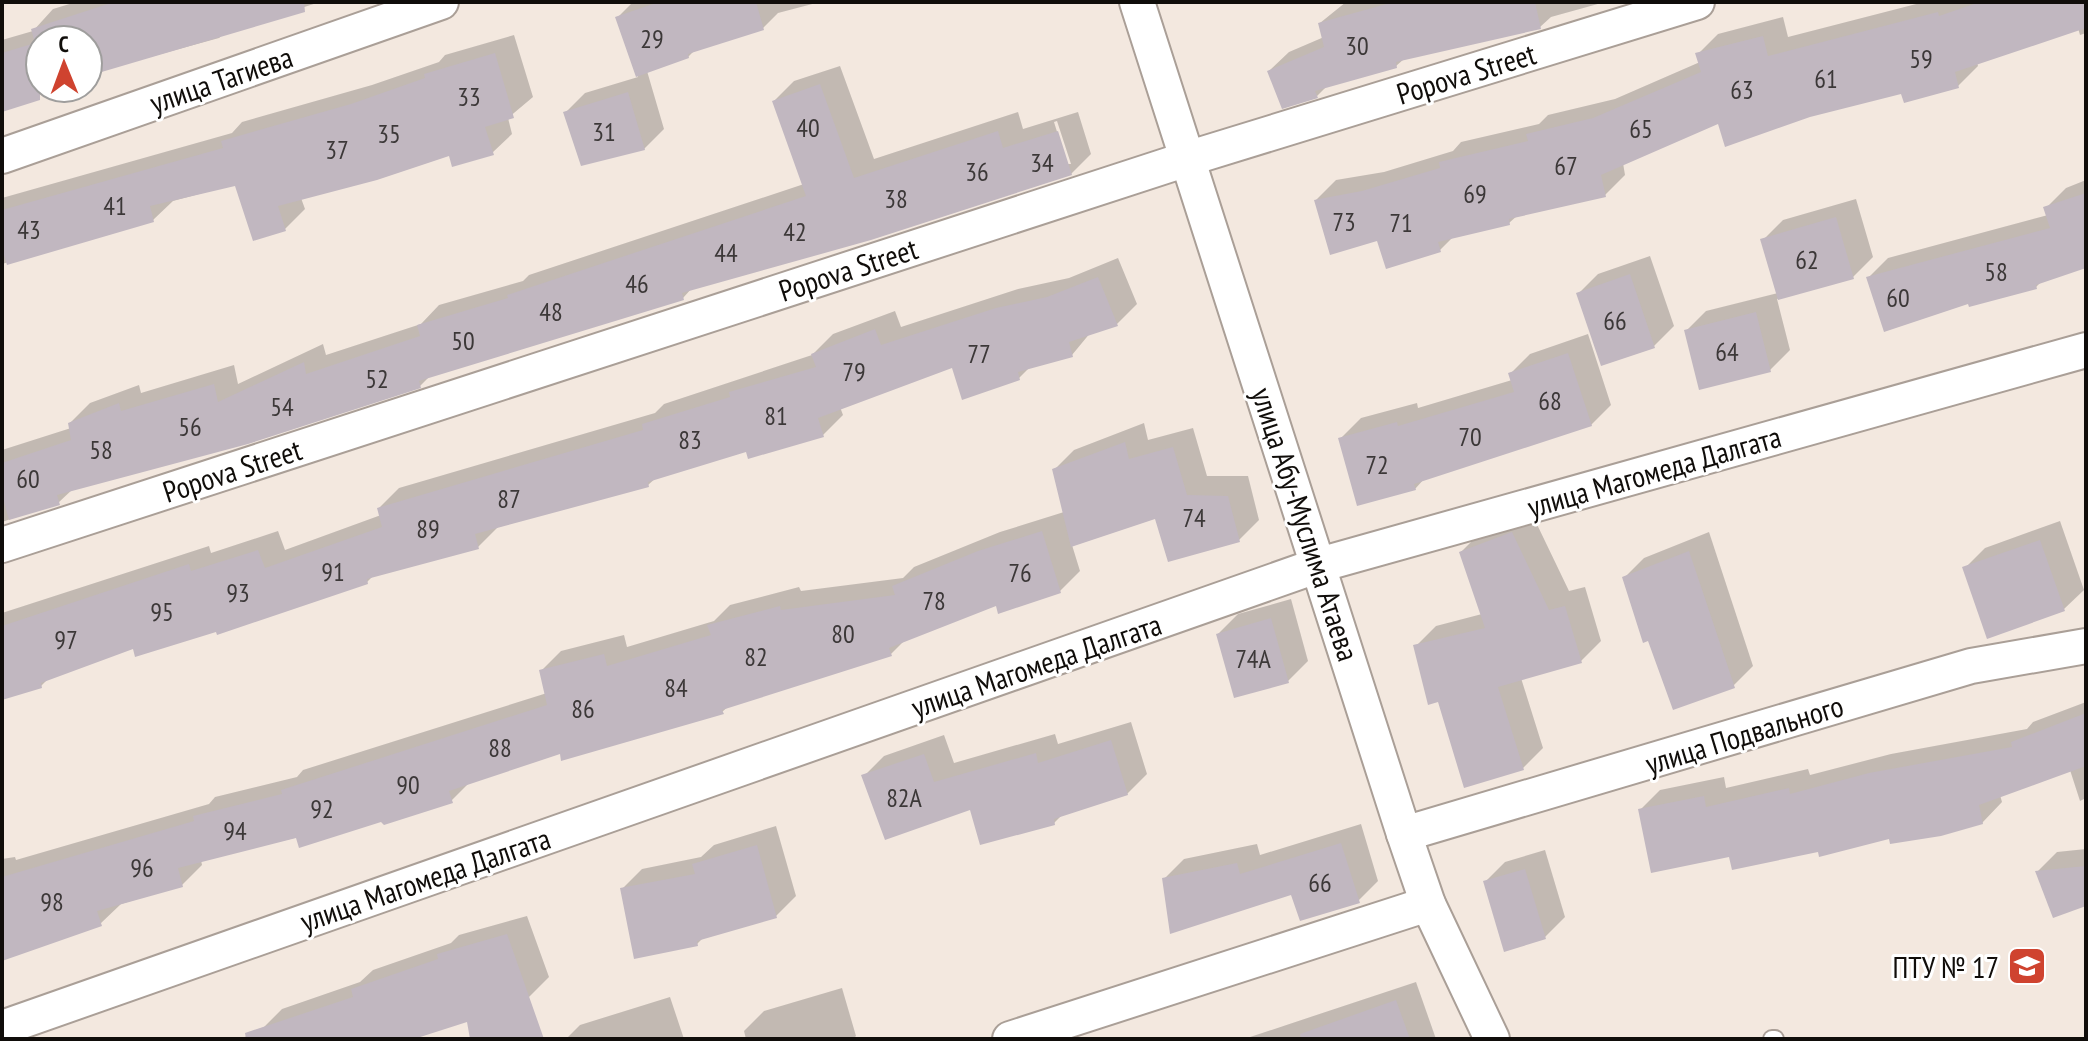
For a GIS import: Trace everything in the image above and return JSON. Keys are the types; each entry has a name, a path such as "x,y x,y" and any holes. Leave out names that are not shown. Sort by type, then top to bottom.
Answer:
{"street":[{"name":"улица Тагиева","path":"2,156 441,2"},
{"name":"улица Абу-Муслима Атаева","path":"1137,2 1190,158 1404,834 1428,904 1492,1039"},
{"name":"Popova Street","path":"2,545 1190,158 1697,2"},
{"name":"улица Магомеда Далгата","path":"2,1028 1319,565 2086,350"},
{"name":"улица Подвального","path":"1404,834 1971,666 2086,646"},
{"path":"1010,1039 1428,904"}],"building":[{"path":"114,2 304,2 305,12 104,71 104,24 46,24"},
{"path":"659,2 756,2 764,30 688,54 689,58 636,77 615,17"},
{"path":"1394,2 1535,2 1541,29 1396,62 1397,68 1315,91 1318,98 1282,109 1267,71 1324,47 1318,23"},
{"path":"1980,2 2086,2 2086,28 1955,72 1959,88 1904,103 1901,94 1810,117 1725,147 1718,124 1601,175 1606,197 1509,219 1510,225 1438,242 1441,252 1386,269 1377,241 1330,255 1314,200 1362,191 1440,168 1439,162 1528,141 1526,134 1593,118 1701,72 1695,53 1763,36 1768,56 1938,12 1939,16"},
{"path":"24,46 24,104 27,104 2,112 2,53"},
{"path":"495,53 514,118 485,127 494,155 452,167 449,156 377,180 278,206 286,231 253,241 235,186 150,206 154,222 7,265 2,248 2,210 223,148 221,141 351,104 425,78 424,74"},
{"path":"820,84 854,178 998,131 1003,148 1058,131 1072,175 871,240 682,293 684,300 419,381 421,388 248,444 57,495 60,505 9,520 2,494 2,463 71,440 68,423 119,403 121,411 214,384 218,402 304,362 306,374 420,336 417,325 508,298 507,295 806,196 772,101"},
{"path":"628,92 645,150 581,166 563,112"},
{"path":"2086,193 2086,268 2036,285 2037,289 1969,307 1968,304 1884,332 1866,277 2050,228 2043,207"},
{"path":"1836,217 1854,279 1778,300 1760,239"},
{"path":"1630,274 1655,348 1601,366 1576,293"},
{"path":"1098,277 1118,326 1069,342 1073,357 1018,372 1020,380 962,400 952,368 818,418 824,437 748,459 746,452 648,482 649,487 475,534 479,549 367,579 368,584 217,635 216,632 135,657 133,649 41,683 42,688 2,700 2,626 189,564 191,571 258,550 265,568 382,527 377,508 643,430 642,424 730,397 729,392 816,367 811,354 875,329 881,345 996,308 1047,297"},
{"path":"1756,312 1771,372 1699,390 1684,330"},
{"path":"1568,353 1592,426 1414,484 1416,490 1357,506 1338,438 1397,422 1398,426 1514,392 1508,373"},
{"path":"1125,442 1129,459 1173,447 1187,495 1228,496 1240,542 1168,562 1155,519 1071,547 1052,469"},
{"path":"1042,531 1061,593 998,614 996,606 889,648 892,656 722,710 724,714 561,761 560,754 449,791 453,803 384,825 381,822 299,848 296,838 178,868 183,887 97,911 102,926 2,961 2,877 194,821 193,816 282,794 281,790 547,705 539,670 604,654 607,666 711,635 707,625 780,606 781,610 895,595 892,586 978,551"},
{"path":"1512,532 1549,610 1565,606 1582,663 1498,687 1524,770 1464,788 1438,702 1428,705 1413,645 1485,628 1459,552"},
{"path":"2040,540 2065,611 1987,639 1962,567"},
{"path":"1689,551 1735,688 1673,710 1648,641 1643,643 1622,577"},
{"path":"1271,618 1289,683 1234,698 1216,634"},
{"path":"2086,713 2086,766 1979,805 1983,824 1941,836 1890,844 1889,839 1819,857 1818,852 1732,870 1729,857 1651,873 1638,809 1704,796 1706,807 1789,788 1790,794 1869,773 2012,747 2011,742"},
{"path":"1111,740 1128,795 1054,819 1055,825 980,845 970,810 885,840 861,775 924,754 934,782 1036,753 1038,763"},
{"path":"1341,843 1360,903 1300,921 1291,895 1170,934 1162,878 1237,863 1240,874"},
{"path":"757,845 777,918 697,941 698,946 634,959 620,888 695,874 692,864"},
{"path":"2086,866 2086,906 2053,918 2035,871"},
{"path":"1525,869 1546,939 1504,952 1483,881"},
{"path":"507,934 544,1039 470,1039 467,1022 414,1039 246,1039 245,1033 353,997 351,989 438,959 437,954"},
{"path":"1396,1000 1410,1039 1301,1039 1300,1034"}],"place":[{"name":"ПТУ № 17","path":"2027,966"}]}
